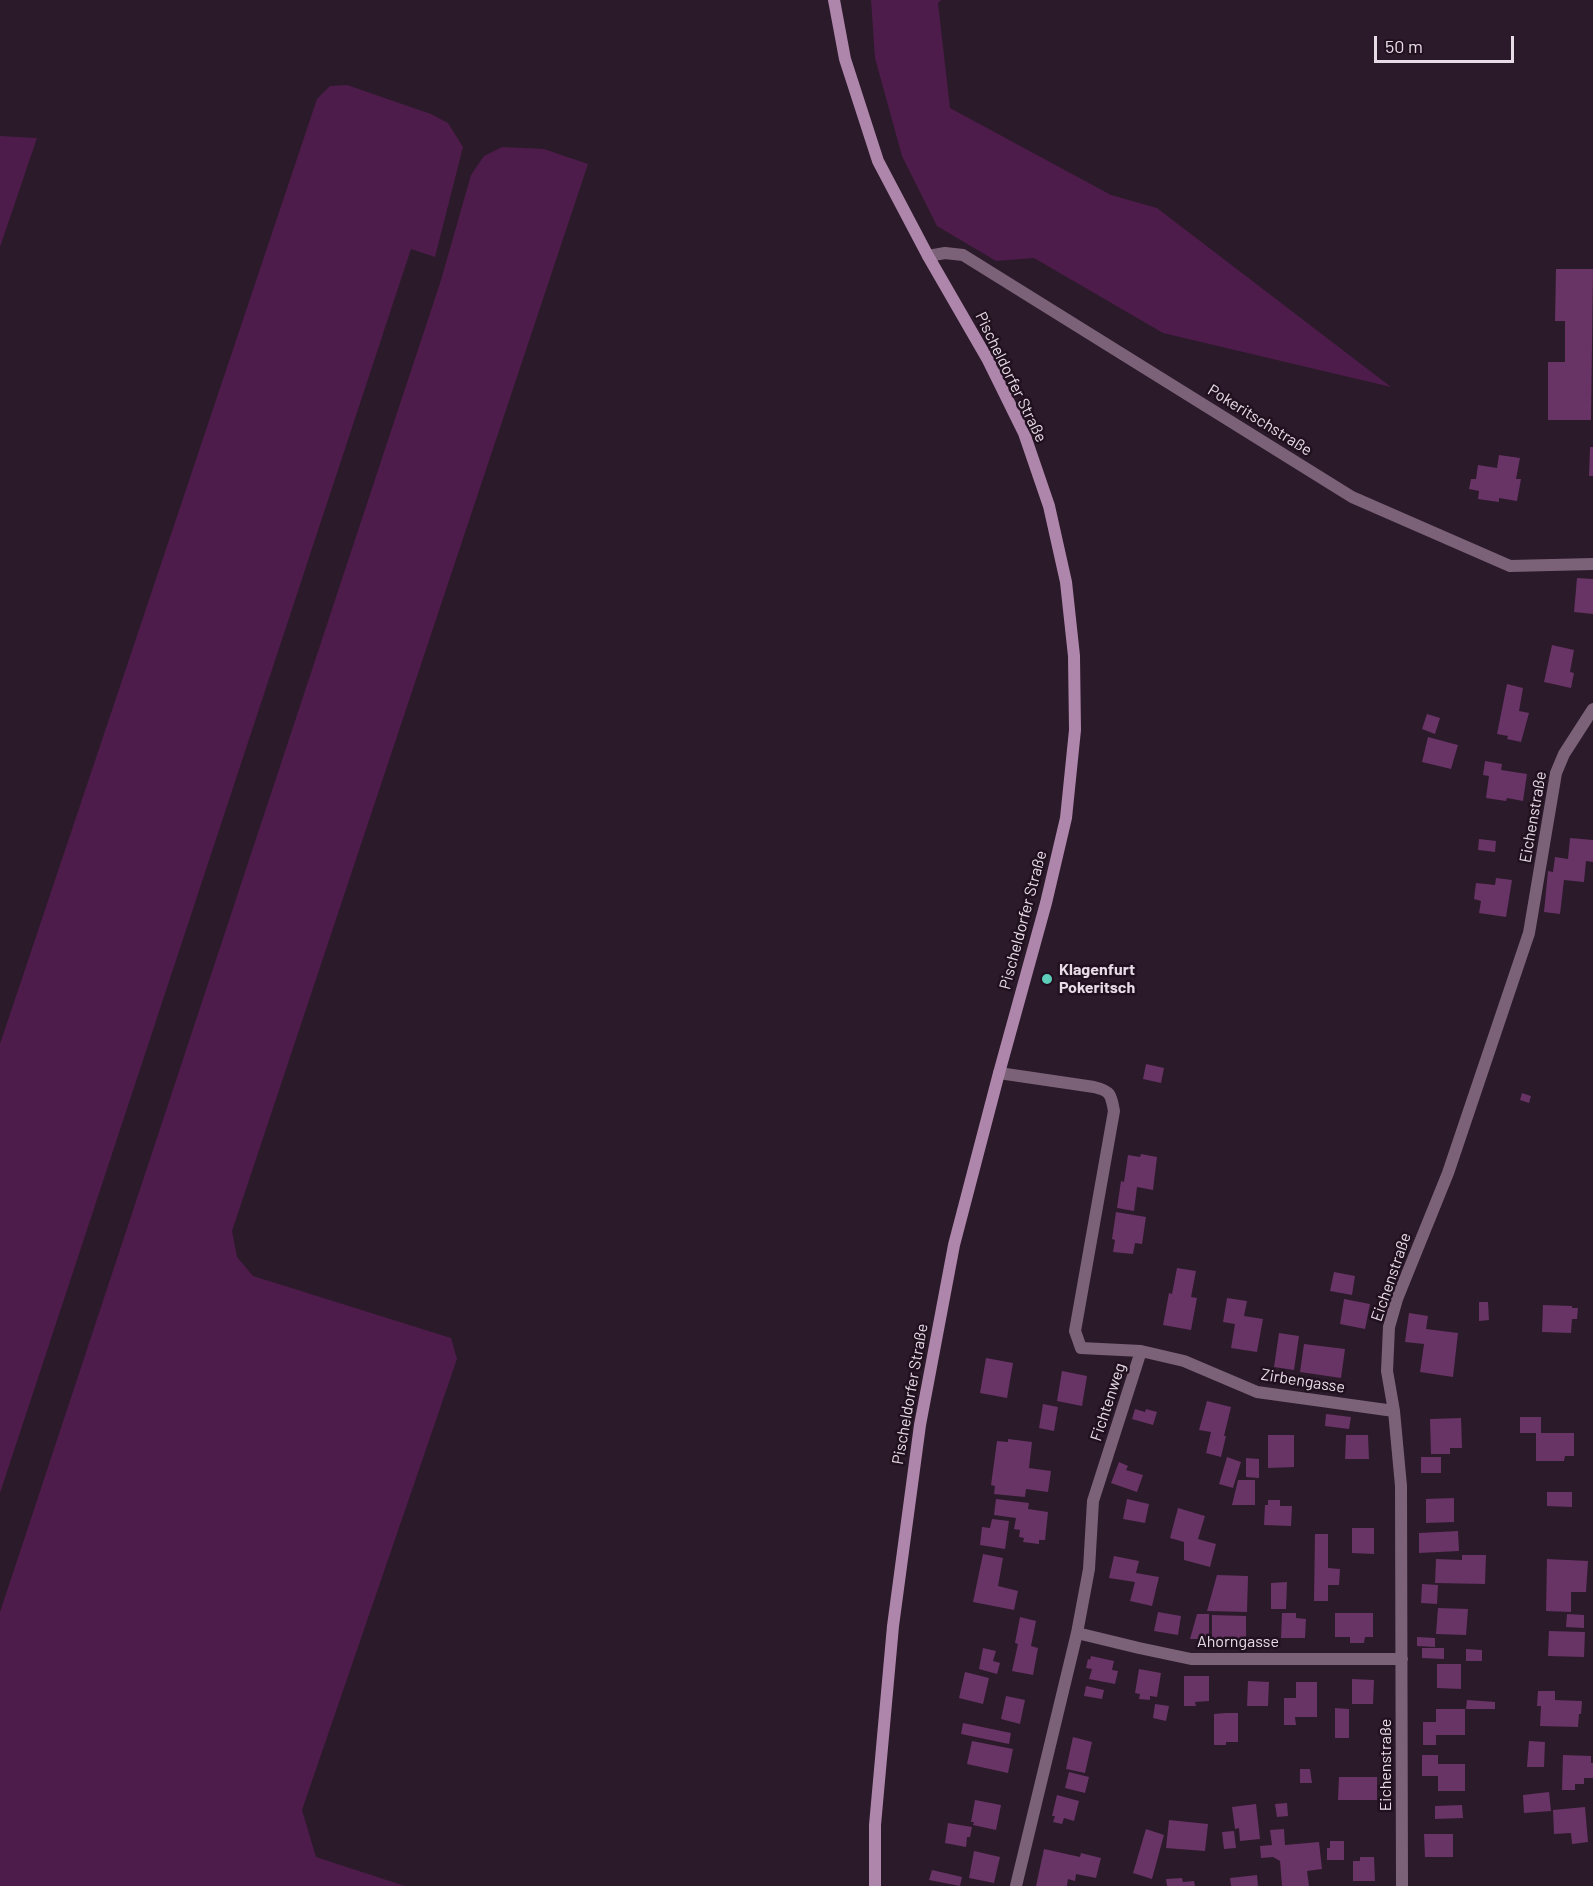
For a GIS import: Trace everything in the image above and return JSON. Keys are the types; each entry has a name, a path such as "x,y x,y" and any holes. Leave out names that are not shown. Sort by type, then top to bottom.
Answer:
{"main road":[{"name":"Pischeldorfer Straße","path":"834,0 845,59 878,161 928,256 988,360 1024,433 1049,506 1054,528 1066,582 1074,656 1075,730 1066,818 1046,903 954,1245 920,1425 892,1626 875,1826 874,1886"}],"street":[{"name":"Pokeritschstraße","path":"928,256 945,253 963,255 1352,498 1510,566 1593,564"},
{"name":"Eichenstraße","path":"1402,1886 1401,1486 1394,1411 1387,1371 1387,1350 1392,1318 1397,1299 1448,1173 1529,933 1556,773 1564,754 1593,709"},
{"name":"Fichtenweg","path":"999,1072 1094,1087 1112,1096 1114,1111 1075,1331 1081,1348 1141,1351 1093,1501 1089,1569 1077,1633 1017,1886"},
{"name":"Zirbengasse","path":"1141,1351 1184,1361 1257,1392 1394,1411"},
{"name":"Ahorngasse","path":"1077,1633 1191,1659 1402,1659"}],"shaded area":[{"path":"871,0 941,0 938,3 950,108 1111,195 1157,208 1391,387 1163,333 1034,258 996,261 937,226 902,156 875,58"},
{"path":"347,85 431,114 448,123 463,147 435,257 411,249 0,1493 0,1044 317,99 330,86"},
{"path":"0,136 37,138 0,247"},
{"path":"502,147 544,149 588,164 232,1231 237,1257 253,1276 451,1338 457,1359 302,1810 316,1857 405,1886 0,1886 0,1612 441,280 471,175 484,156"}],"building":[{"path":"1556,269 1593,269 1591,420 1548,420 1548,362 1565,362 1565,321 1555,321"},
{"path":"1590,447 1593,447 1593,476 1589,476"},
{"path":"1499,455 1520,458 1516,479 1521,479 1517,501 1499,498 1499,502 1478,499 1479,491 1469,489 1471,479 1476,479 1478,465 1497,468"},
{"path":"1577,578 1593,579 1593,614 1574,612"},
{"path":"1552,645 1574,650 1570,672 1574,673 1571,688 1544,682"},
{"path":"1507,684 1523,688 1519,711 1529,713 1521,742 1497,734"},
{"path":"1427,714 1440,718 1435,734 1422,729"},
{"path":"1428,737 1458,745 1451,769 1422,762"},
{"path":"1485,761 1502,764 1501,770 1527,774 1523,801 1486,798 1489,776 1483,775"},
{"path":"1570,838 1593,840 1593,862 1586,861 1584,882 1564,880 1560,914 1544,912 1548,871 1553,872 1555,857 1568,859"},
{"path":"1479,839 1496,841 1495,852 1478,850"},
{"path":"1496,878 1512,880 1506,917 1479,913 1481,901 1474,899 1476,883 1495,885"},
{"path":"1146,1064 1164,1068 1161,1083 1143,1079"},
{"path":"1522,1093 1531,1096 1529,1103 1520,1100"},
{"path":"1141,1154 1157,1157 1153,1190 1137,1187 1134,1211 1117,1208 1128,1155 1140,1157"},
{"path":"1116,1212 1146,1217 1142,1244 1135,1243 1133,1254 1113,1252 1115,1240 1112,1239"},
{"path":"1177,1268 1196,1271 1191,1297 1197,1298 1191,1330 1163,1325 1169,1293 1172,1294"},
{"path":"1334,1272 1355,1276 1352,1295 1330,1291"},
{"path":"1227,1298 1247,1301 1244,1316 1263,1319 1257,1352 1231,1348 1235,1324 1223,1322"},
{"path":"1344,1299 1370,1304 1365,1329 1340,1324"},
{"path":"1479,1302 1488,1302 1489,1320 1479,1321"},
{"path":"1543,1305 1578,1308 1577,1319 1572,1319 1571,1333 1542,1332"},
{"path":"1409,1313 1428,1316 1426,1329 1458,1333 1453,1377 1420,1372 1424,1344 1405,1342"},
{"path":"1279,1333 1299,1336 1294,1370 1274,1367"},
{"path":"1304,1344 1345,1349 1341,1378 1300,1372"},
{"path":"986,1358 1013,1363 1007,1398 980,1393"},
{"path":"1062,1371 1087,1376 1082,1406 1057,1401"},
{"path":"1207,1401 1231,1407 1221,1457 1206,1453 1211,1432 1199,1430"},
{"path":"1043,1404 1058,1407 1054,1431 1039,1428"},
{"path":"1135,1409 1157,1412 1153,1425 1132,1419"},
{"path":"1326,1414 1351,1417 1349,1429 1325,1426"},
{"path":"1520,1417 1541,1417 1541,1433 1574,1433 1574,1456 1565,1456 1564,1461 1536,1461 1536,1433 1520,1433"},
{"path":"1461,1418 1462,1448 1450,1448 1450,1454 1431,1454 1430,1419"},
{"path":"1268,1435 1294,1435 1294,1467 1268,1468"},
{"path":"1346,1435 1368,1435 1369,1459 1345,1459"},
{"path":"1008,1439 1032,1442 1029,1468 1051,1471 1048,1492 1026,1489 1025,1497 994,1494 995,1486 991,1485 997,1441 1008,1442"},
{"path":"1227,1457 1241,1462 1233,1488 1219,1484"},
{"path":"1421,1457 1441,1457 1441,1473 1421,1473"},
{"path":"1246,1458 1259,1459 1259,1478 1246,1477"},
{"path":"1119,1462 1128,1466 1126,1470 1143,1475 1137,1492 1111,1483"},
{"path":"1238,1480 1255,1480 1255,1505 1232,1505"},
{"path":"1547,1492 1572,1492 1572,1507 1547,1506"},
{"path":"1454,1498 1454,1522 1426,1523 1426,1499"},
{"path":"996,1499 1029,1503 1028,1509 1048,1512 1045,1540 1039,1540 1039,1544 1023,1542 1024,1538 1019,1537 1020,1530 1014,1529 1016,1518 994,1515"},
{"path":"1127,1499 1149,1504 1145,1523 1123,1519"},
{"path":"1268,1500 1280,1500 1280,1506 1292,1506 1291,1526 1264,1525 1265,1505 1268,1505"},
{"path":"1178,1508 1205,1516 1198,1539 1216,1544 1210,1567 1184,1560 1184,1542 1170,1538"},
{"path":"992,1519 1009,1521 1005,1549 980,1545 982,1527 990,1528"},
{"path":"1352,1528 1374,1528 1374,1554 1352,1553"},
{"path":"1458,1531 1459,1551 1419,1553 1419,1533"},
{"path":"1315,1534 1328,1534 1328,1568 1340,1569 1339,1585 1328,1585 1328,1601 1314,1601"},
{"path":"983,1554 1003,1558 998,1586 1018,1591 1014,1610 973,1602"},
{"path":"1462,1555 1486,1555 1485,1584 1435,1583 1436,1559 1462,1560"},
{"path":"1114,1556 1139,1561 1136,1573 1159,1577 1152,1606 1130,1601 1135,1582 1109,1578"},
{"path":"1547,1559 1588,1561 1586,1592 1571,1592 1571,1612 1546,1611"},
{"path":"1217,1575 1248,1576 1247,1612 1207,1611"},
{"path":"1287,1582 1286,1609 1271,1609 1271,1583"},
{"path":"1422,1584 1438,1585 1437,1604 1421,1603"},
{"path":"1438,1608 1468,1609 1466,1635 1436,1634"},
{"path":"1158,1612 1181,1616 1178,1635 1154,1631"},
{"path":"1282,1613 1296,1613 1296,1618 1306,1619 1305,1638 1281,1638"},
{"path":"1335,1613 1373,1613 1373,1637 1365,1637 1364,1643 1350,1643 1350,1637 1335,1637"},
{"path":"1197,1614 1209,1614 1209,1639 1190,1639"},
{"path":"1567,1614 1584,1615 1584,1628 1566,1627"},
{"path":"1212,1615 1246,1616 1246,1639 1212,1639"},
{"path":"1020,1617 1036,1621 1031,1646 1038,1648 1033,1675 1012,1671 1018,1644 1015,1643"},
{"path":"1549,1631 1585,1632 1584,1657 1548,1656"},
{"path":"1417,1637 1435,1638 1435,1647 1417,1646"},
{"path":"983,1648 996,1651 993,1661 1000,1663 997,1674 979,1669"},
{"path":"1422,1648 1444,1648 1444,1659 1422,1658"},
{"path":"1466,1649 1482,1650 1482,1661 1466,1661"},
{"path":"1091,1656 1114,1661 1112,1670 1118,1671 1115,1684 1089,1679 1092,1669 1086,1668"},
{"path":"1437,1664 1461,1664 1461,1689 1437,1688"},
{"path":"1139,1669 1161,1673 1157,1697 1150,1696 1150,1700 1139,1699 1140,1694 1135,1693"},
{"path":"965,1672 989,1678 983,1704 959,1698"},
{"path":"1184,1676 1209,1676 1209,1701 1195,1702 1196,1706 1184,1706"},
{"path":"1352,1679 1374,1680 1373,1704 1352,1704"},
{"path":"1248,1681 1269,1682 1268,1706 1247,1706"},
{"path":"1296,1682 1317,1682 1317,1717 1295,1717 1296,1725 1284,1725 1284,1698 1296,1698"},
{"path":"1086,1686 1104,1690 1102,1699 1084,1696"},
{"path":"1538,1691 1555,1691 1555,1700 1582,1701 1578,1727 1540,1726 1541,1706 1537,1706"},
{"path":"1006,1696 1025,1700 1020,1724 1001,1719"},
{"path":"1467,1700 1495,1702 1495,1709 1466,1709"},
{"path":"1155,1704 1169,1706 1166,1721 1153,1718"},
{"path":"1335,1708 1349,1709 1349,1738 1335,1738"},
{"path":"1436,1709 1465,1709 1465,1735 1436,1735 1436,1745 1423,1745 1423,1722 1436,1722"},
{"path":"1238,1713 1238,1742 1214,1745 1214,1714"},
{"path":"963,1723 1011,1733 1009,1744 961,1734"},
{"path":"1073,1737 1092,1742 1085,1773 1066,1769"},
{"path":"972,1741 1013,1749 1008,1773 967,1764"},
{"path":"1529,1741 1545,1742 1544,1767 1527,1767"},
{"path":"1422,1755 1438,1755 1438,1764 1465,1764 1465,1791 1438,1791 1438,1776 1422,1776"},
{"path":"1563,1755 1591,1756 1593,1778 1584,1778 1584,1784 1575,1784 1575,1790 1562,1790"},
{"path":"1300,1769 1310,1769 1312,1783 1300,1783"},
{"path":"1069,1772 1089,1777 1085,1793 1065,1788"},
{"path":"1339,1777 1377,1777 1377,1800 1338,1800"},
{"path":"1549,1792 1551,1811 1524,1813 1523,1795"},
{"path":"1057,1795 1079,1801 1074,1821 1064,1818 1062,1824 1053,1822 1055,1816 1052,1816"},
{"path":"975,1800 1001,1805 996,1830 973,1825 974,1822 971,1822"},
{"path":"1287,1803 1288,1816 1277,1817 1275,1804"},
{"path":"1256,1804 1260,1839 1240,1841 1239,1828 1235,1829 1232,1807"},
{"path":"1462,1805 1463,1818 1435,1819 1435,1806"},
{"path":"1585,1807 1588,1842 1572,1844 1571,1833 1554,1834 1553,1810"},
{"path":"1169,1820 1208,1824 1205,1851 1166,1848"},
{"path":"948,1823 972,1827 970,1837 967,1837 966,1847 945,1843"},
{"path":"1146,1829 1164,1835 1152,1879 1133,1873"},
{"path":"1284,1829 1285,1845 1319,1842 1322,1869 1307,1871 1309,1886 1282,1886 1280,1861 1273,1857 1261,1858 1260,1846 1272,1845 1270,1830"},
{"path":"1234,1831 1236,1848 1224,1849 1222,1832"},
{"path":"1424,1834 1453,1834 1453,1857 1425,1857"},
{"path":"1330,1841 1344,1841 1344,1860 1327,1860 1327,1848 1330,1848"},
{"path":"1044,1849 1080,1857 1081,1853 1101,1858 1096,1878 1076,1874 1075,1881 1068,1879 1067,1886 1036,1886"},
{"path":"974,1851 1000,1857 994,1883 969,1878"},
{"path":"1360,1857 1374,1857 1375,1881 1353,1881 1353,1861 1360,1861"},
{"path":"932,1870 962,1877 960,1886 929,1880"},
{"path":"1257,1875 1258,1886 1231,1886 1230,1878"},
{"path":"1182,1878 1183,1882 1194,1881 1195,1886 1167,1886 1166,1879"}],"place":[{"name":"Klagenfurt Pokeritsch","path":"1047,979"}]}
